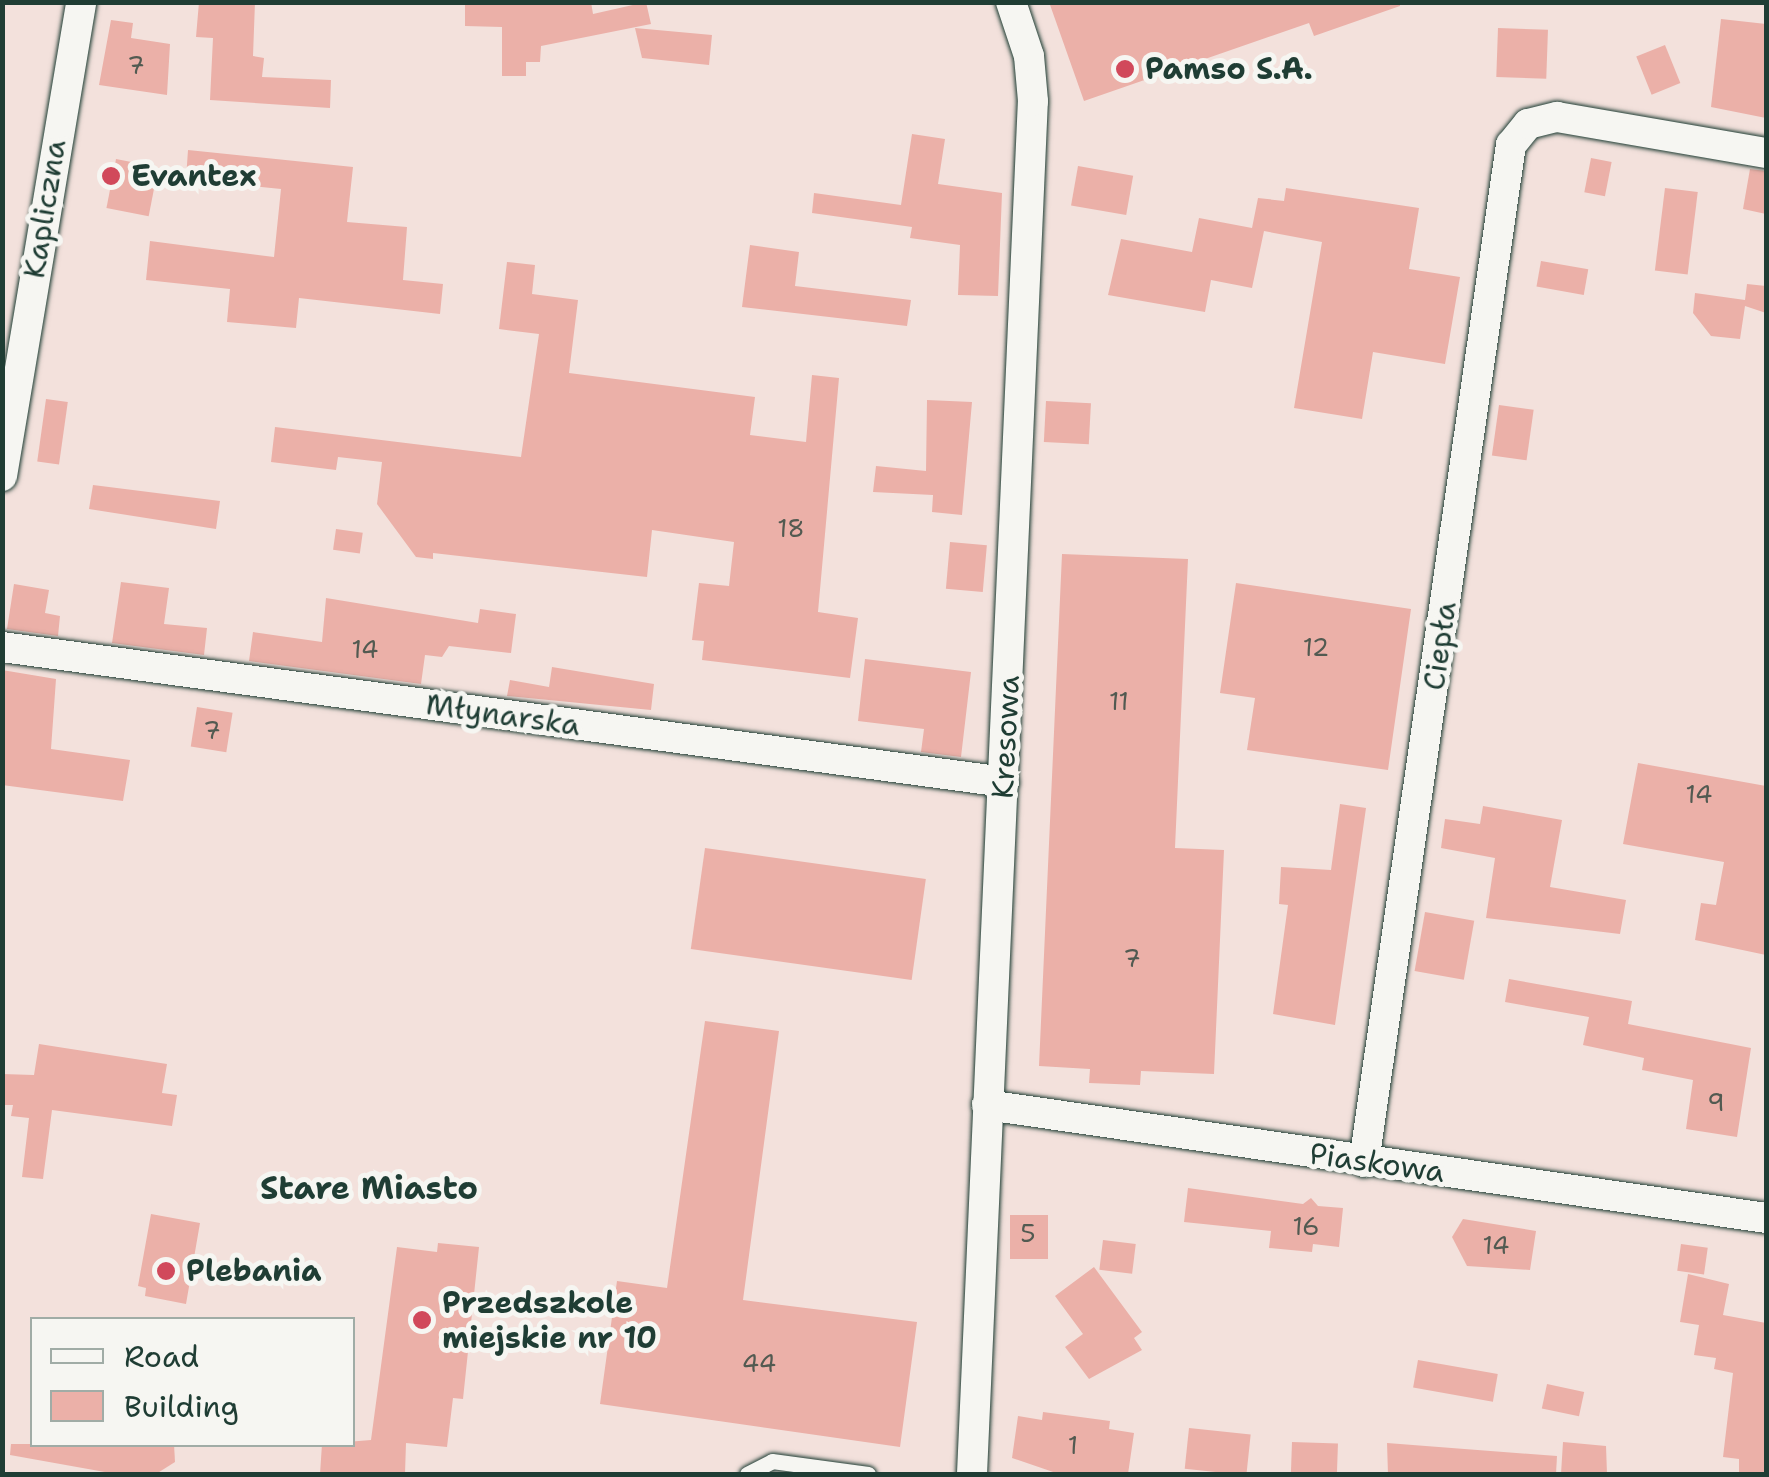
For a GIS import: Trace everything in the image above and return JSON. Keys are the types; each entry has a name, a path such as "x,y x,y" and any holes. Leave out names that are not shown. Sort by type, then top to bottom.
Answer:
{"street":[{"name":"Kapliczna","path":"2,476 81,2"},
{"name":"Kresowa","path":"972,1474 1033,102 1029,56 1011,2"},
{"name":"Ciepła","path":"1364,1162 1507,161 1519,131 1541,118 1557,117 1766,153"},
{"name":"Młynarska","path":"2,647 1004,782"},
{"name":"Piaskowa","path":"988,1105 1766,1218"}],"lane":[{"path":"748,1474 772,1461 868,1474"}],"building":[{"path":"199,2 255,2 253,56 264,58 262,77 331,80 330,108 210,100 213,38 196,37"},
{"path":"465,2 591,2 593,14 646,2 651,24 541,46 540,62 526,62 526,76 502,76 502,27 465,26"},
{"name":"Pamso S.A.","path":"1049,2 1400,2 1400,6 1314,36 1309,23 1084,101"},
{"path":"1721,19 1766,24 1766,118 1711,107"},
{"path":"111,20 133,23 131,38 170,44 167,95 99,85"},
{"path":"635,28 712,35 709,65 642,58"},
{"path":"1498,28 1548,30 1546,79 1496,77"},
{"path":"1665,45 1680,83 1652,95 1636,57"},
{"path":"912,134 945,139 938,184 1002,193 998,296 958,295 960,245 910,238 912,227 812,213 814,193 901,205"},
{"path":"188,150 353,167 347,222 407,227 403,280 443,284 440,314 299,298 296,328 227,322 230,289 146,280 150,241 274,257 281,189 186,179"},
{"path":"1591,158 1612,162 1605,196 1584,192"},
{"path":"116,159 158,167 149,216 106,208"},
{"path":"1078,166 1133,176 1126,215 1071,205"},
{"path":"1750,169 1766,171 1766,214 1743,209"},
{"path":"1286,188 1419,208 1409,269 1460,277 1445,364 1373,352 1362,419 1294,408 1322,242 1264,231 1252,288 1211,280 1205,312 1108,295 1121,239 1192,252 1199,218 1252,228 1258,198 1284,201"},
{"path":"1665,188 1698,192 1688,274 1655,270"},
{"path":"750,245 799,252 795,286 911,300 907,326 742,307"},
{"path":"1541,261 1588,269 1584,295 1536,287"},
{"path":"507,262 535,265 532,294 578,300 569,373 755,397 750,435 806,442 812,375 839,378 818,612 858,618 850,678 702,660 704,641 692,640 699,583 729,586 734,542 652,530 647,577 433,553 433,559 416,557 377,504 382,462 338,457 336,470 271,462 275,427 521,457 539,334 499,329"},
{"path":"1747,284 1766,286 1766,313 1745,306 1740,339 1711,336 1693,313 1695,293 1745,300"},
{"path":"46,399 68,402 59,464 37,461"},
{"path":"927,400 972,402 962,515 932,512 933,495 873,492 876,466 926,471"},
{"path":"1046,401 1091,403 1089,444 1044,442"},
{"path":"1499,405 1534,410 1527,460 1492,456"},
{"path":"93,485 220,501 216,529 89,509"},
{"path":"336,529 363,533 360,554 333,550"},
{"path":"950,542 987,545 983,592 946,589"},
{"path":"1062,554 1188,559 1175,848 1224,850 1214,1074 1141,1071 1140,1085 1089,1083 1090,1069 1039,1066"},
{"path":"121,582 169,588 164,624 207,628 204,655 112,643"},
{"path":"1236,583 1411,609 1388,770 1247,750 1255,698 1220,693"},
{"path":"14,584 49,590 45,613 60,616 58,636 7,629"},
{"path":"326,598 478,623 480,609 516,614 511,653 449,646 442,657 425,655 421,684 249,661 253,632 322,642"},
{"path":"865,659 971,672 961,757 921,752 924,729 858,721"},
{"path":"552,667 654,684 651,710 507,696 510,680 549,687"},
{"path":"2,670 56,679 51,749 130,760 123,801 2,785"},
{"path":"197,707 233,713 226,752 191,747"},
{"path":"1638,763 1766,786 1766,955 1695,940 1701,903 1716,905 1724,862 1623,844"},
{"path":"1340,804 1366,808 1335,1025 1273,1014 1288,905 1279,904 1281,867 1331,870"},
{"path":"1483,806 1562,820 1550,887 1626,900 1620,934 1486,918 1495,858 1441,848 1445,819 1480,824"},
{"path":"705,848 926,879 912,980 691,949"},
{"path":"1425,912 1474,921 1464,980 1415,971"},
{"path":"1509,979 1632,1001 1628,1024 1751,1048 1737,1137 1686,1129 1693,1080 1642,1070 1644,1058 1583,1045 1589,1017 1505,1002"},
{"path":"705,1021 779,1031 743,1300 917,1322 900,1447 600,1404 617,1281 667,1288"},
{"path":"39,1044 167,1064 162,1093 177,1095 172,1126 52,1110 43,1179 22,1177 29,1118 11,1116 13,1105 2,1105 2,1074 34,1075"},
{"path":"1188,1188 1303,1204 1311,1198 1318,1206 1343,1208 1339,1247 1313,1244 1312,1252 1269,1248 1271,1231 1184,1222"},
{"name":"Plebania","path":"151,1214 200,1223 186,1304 145,1296 146,1288 138,1286"},
{"path":"1010,1215 1048,1215 1048,1259 1010,1259"},
{"path":"1463,1219 1536,1231 1530,1270 1467,1266 1452,1237"},
{"path":"1103,1240 1136,1244 1132,1274 1099,1270"},
{"name":"Przedszkole miejskie nr 10","path":"438,1243 479,1247 463,1399 453,1398 447,1447 406,1443 405,1474 320,1474 322,1447 355,1447 355,1441 371,1440 397,1247 437,1252"},
{"path":"1681,1244 1708,1248 1704,1274 1677,1271"},
{"path":"1094,1267 1142,1332 1134,1338 1142,1350 1089,1379 1065,1347 1083,1334 1055,1296"},
{"path":"1688,1274 1729,1284 1723,1315 1766,1323 1766,1474 1739,1474 1739,1459 1723,1457 1733,1373 1714,1369 1716,1358 1694,1355 1699,1325 1680,1322"},
{"path":"1418,1360 1498,1374 1493,1402 1413,1388"},
{"path":"1547,1384 1584,1392 1579,1416 1542,1408"},
{"path":"1043,1412 1110,1421 1109,1429 1134,1433 1128,1474 1059,1474 1012,1458 1018,1416 1042,1420"},
{"path":"1189,1428 1251,1434 1247,1474 1185,1469"},
{"path":"1292,1442 1338,1444 1337,1474 1291,1474"},
{"path":"1563,1442 1606,1446 1607,1474 1561,1474"},
{"path":"1387,1443 1557,1456 1556,1474 1388,1474"},
{"path":"11,1444 174,1447 175,1462 156,1474 116,1474 10,1455"}],"place":[{"name":"Pamso S.A.","path":"1125,69"},
{"name":"Evantex","path":"111,176"},
{"name":"Plebania","path":"166,1271"},
{"name":"Przedszkole miejskie nr 10","path":"422,1320"}],"district":[{"name":"Stare Miasto","path":"369,1188"}]}
